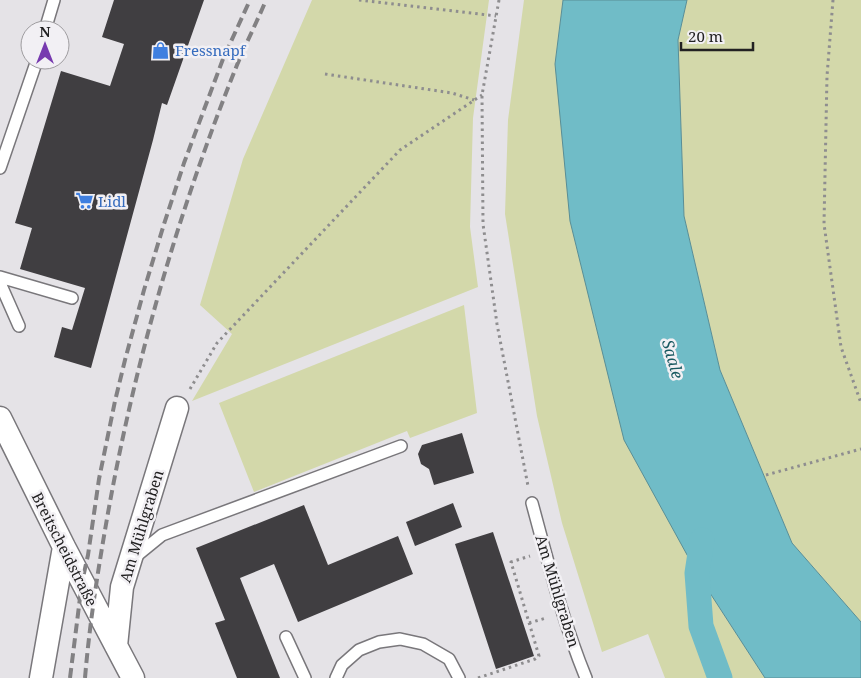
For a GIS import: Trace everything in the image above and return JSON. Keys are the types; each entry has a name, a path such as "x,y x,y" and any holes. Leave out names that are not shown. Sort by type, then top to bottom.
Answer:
{"street":[{"name":"Am Mühlgraben","path":"116,646 122,587 177,408"},
{"name":"Breitscheidstraße","path":"0,418 64,547 133,678"},
{"path":"41,678 64,547"}],"lane":[{"path":"48,20 54,0"},
{"path":"0,168 34,70"},
{"path":"0,277 72,298"},
{"path":"0,283 19,326"},
{"path":"130,562 162,535 401,446"},
{"name":"Am Mühlgraben","path":"532,503 563,613 586,678"},
{"path":"286,637 305,678"},
{"path":"336,678 342,664 359,650 379,642 400,639 424,644 449,659 459,678"}],"path":[{"path":"359,0 496,16"},
{"path":"499,0 482,95 483,224 497,324 532,503"},
{"path":"833,0 827,76 824,224 841,347 861,403"},
{"path":"326,74 452,93 475,100"},
{"path":"177,408 217,343 400,150 482,95"},
{"path":"766,475 861,448"},
{"path":"478,678 539,656 511,562 534,555"},
{"path":"529,623 552,616"}],"green space":[{"path":"312,0 489,0 473,118 470,227 478,287 192,401 232,334 200,305 243,159"},
{"path":"524,0 563,0 555,64 697,573 765,678 665,678 648,634 602,652 562,523 537,416 505,214 508,120"},
{"path":"687,0 861,0 861,622 792,543 720,370 684,216 678,40"},
{"path":"464,305 477,413 410,438 407,431 254,492 219,403"}],"water":[{"name":"Saale","path":"563,0 687,0 678,40 684,216 720,370 792,543 861,622 861,678 765,678 697,573 624,440 570,221 555,64"}],"building":[{"path":"114,0 204,0 167,105 162,103 91,368 54,357 62,327 72,330 85,288 20,269 32,228 15,223 61,71 110,86 124,44 102,37"},
{"path":"462,433 474,473 434,485 429,469 421,464 418,454 422,445"},
{"path":"453,503 462,527 415,546 406,522"},
{"path":"304,505 328,565 398,536 413,574 298,622 274,564 240,578 280,678 237,678 215,623 225,620 196,548"},
{"path":"493,532 534,656 496,669 455,544"}],"waterway":[{"path":"702,540 697,573 701,626 720,678"}],"railway":[{"path":"70,678 82,582 88,555 99,479 125,360 144,290 184,163 223,59 250,0"},
{"path":"85,678 104,536 115,476 142,356 175,238 194,180 237,65 266,0"}],"place":[{"name":"Fressnapf","path":"161,50"},
{"name":"Lidl","path":"84,201"}]}
